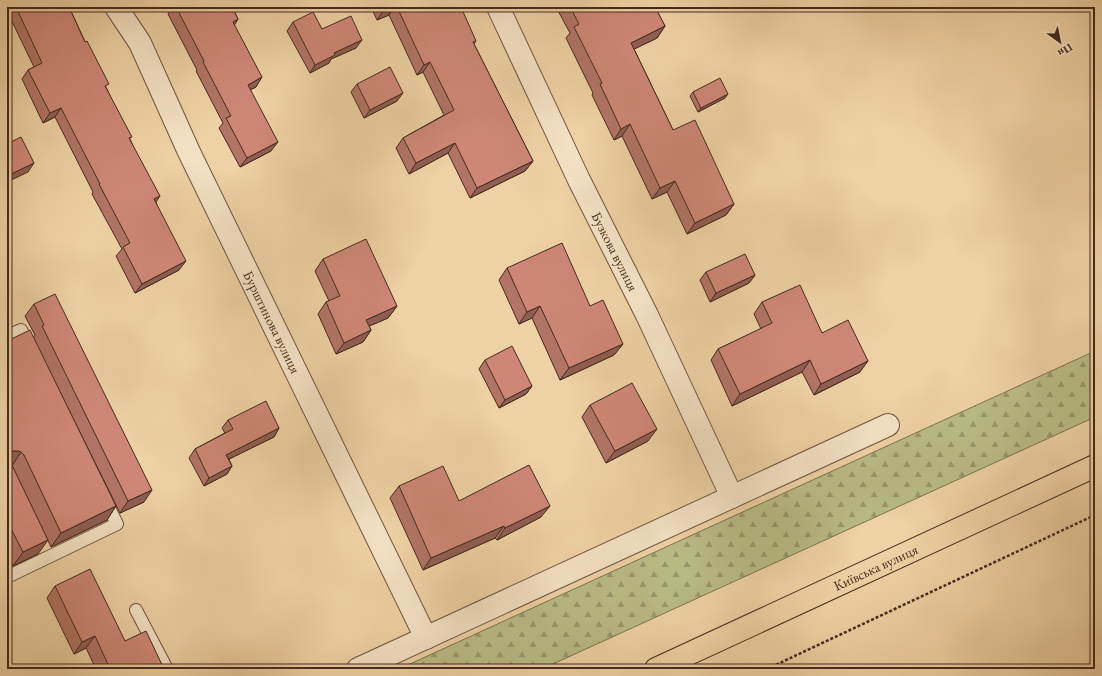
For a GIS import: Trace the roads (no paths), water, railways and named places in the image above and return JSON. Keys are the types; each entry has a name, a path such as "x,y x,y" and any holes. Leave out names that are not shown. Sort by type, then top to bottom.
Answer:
{"main road":[{"name":"Київська вулиця","path":"656,669 1095,466"}],"street":[{"name":"Бурштинова вулиця","path":"116,7 140,43 189,152 426,638"},
{"name":"Бузкова вулиця","path":"498,7 580,180 647,315 732,497"},
{"path":"358,669 888,426"}],"lane":[{"path":"7,336 21,330 35,358"},
{"path":"7,577 46,554 117,524 100,490"},
{"path":"136,610 167,669"}]}
